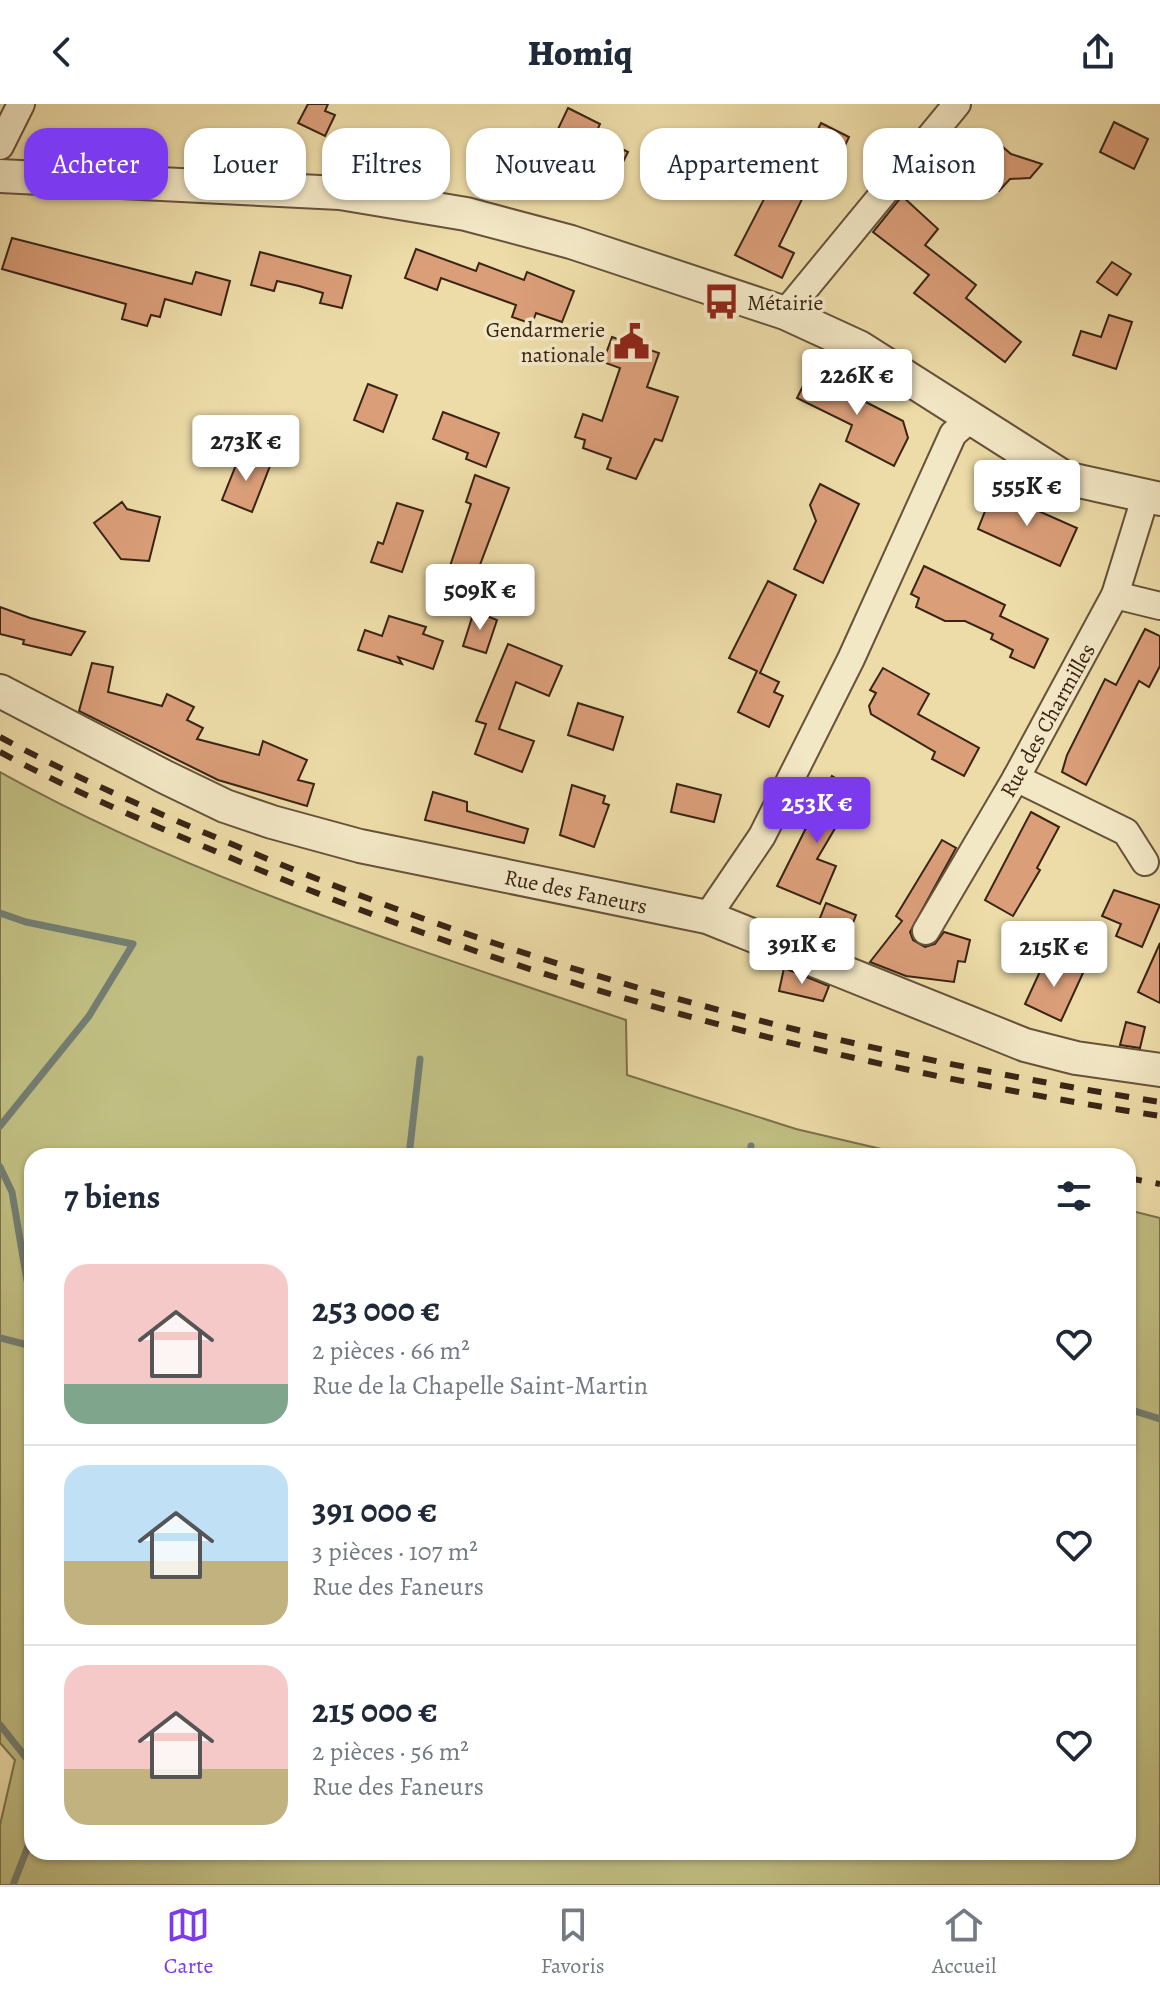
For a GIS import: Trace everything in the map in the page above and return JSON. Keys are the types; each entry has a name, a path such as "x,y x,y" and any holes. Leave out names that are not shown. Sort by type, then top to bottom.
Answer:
{"street":[{"path":"0,146 21,104"},
{"path":"785,313 957,104"},
{"path":"0,176 356,195 466,214 571,242 785,313 859,347 969,420 1065,478 1153,498"},
{"path":"707,917 762,836 851,659 953,434 969,420"},
{"name":"Rue des Charmilles","path":"926,931 1016,778 1115,595 1153,498"},
{"path":"1115,595 1160,606"},
{"name":"Rue des Faneurs","path":"0,691 225,806 272,822 360,846 707,917 1025,1045 1076,1058 1160,1070"},
{"path":"1016,778 1126,832 1145,862"}],"shaded area":[{"path":"0,772 151,847 307,910 626,1020 627,1075 796,1129 877,1148 24,1148 24,1860 1136,1860 1136,1212 1160,1218 1160,1885 0,1885 0,1825 15,1760 0,1743"}],"building":[{"path":"308,104 328,104 325,111 335,115 329,128 322,128 322,135 298,123"},
{"path":"568,108 600,124 598,128 558,128"},
{"path":"1114,122 1148,139 1134,169 1100,152"},
{"path":"1004,148 1011,154 1042,164 1030,178 1010,179 1004,186"},
{"path":"764,200 802,200 779,246 794,253 782,278 735,255"},
{"path":"899,200 906,200 938,229 925,245 976,285 966,298 1021,342 1005,362 914,293 929,275 873,232"},
{"path":"12,238 192,284 196,272 230,281 221,315 165,299 160,317 151,315 147,326 122,319 126,304 2,269"},
{"path":"416,249 476,271 479,263 524,280 527,272 574,291 562,322 536,313 532,324 512,317 516,305 441,278 437,290 405,278"},
{"path":"260,252 351,276 342,308 320,303 323,293 299,286 277,281 274,291 251,285"},
{"path":"1112,262 1131,274 1117,295 1097,282"},
{"path":"1109,315 1132,322 1116,369 1073,355 1081,331 1101,337"},
{"path":"612,337 659,353 647,387 678,397 662,441 655,439 636,479 607,469 611,458 583,448 585,440 575,437 583,414 602,421 620,368 603,362"},
{"path":"812,368 857,390 854,396 903,421 908,438 894,466 846,441 852,425 797,398"},
{"path":"368,384 397,395 383,432 354,420"},
{"path":"443,412 499,433 486,467 466,459 468,453 433,439"},
{"path":"240,455 270,466 252,512 222,500"},
{"path":"475,475 509,488 472,586 452,579 448,572 471,504 466,502"},
{"path":"820,484 859,504 823,583 794,569 816,521 810,505"},
{"path":"993,491 1077,528 1060,566 978,529"},
{"path":"122,502 127,509 160,517 149,561 121,559 94,523"},
{"path":"397,503 423,511 402,572 371,562 378,542 383,544"},
{"path":"924,566 1005,605 1000,616 1048,639 1034,668 1010,657 1013,650 991,639 993,634 965,621 945,621 916,607 919,598 911,594"},
{"path":"768,581 796,595 760,673 779,682 774,692 783,696 769,727 738,712 757,671 729,658"},
{"path":"0,607 85,632 71,655 23,644 24,640 0,634"},
{"path":"474,611 497,620 486,653 463,646"},
{"path":"389,616 426,627 423,634 443,641 433,669 398,657 402,664 358,650 365,630 382,636"},
{"path":"1145,629 1160,636 1160,666 1149,687 1139,681 1086,785 1062,772 1067,755 1105,679 1116,685"},
{"path":"508,644 562,666 549,696 516,682 499,729 534,741 522,772 475,754 486,724 476,721"},
{"path":"92,663 113,667 108,692 162,706 167,694 194,707 187,720 203,728 197,739 259,755 263,741 307,760 298,780 314,784 307,806 218,780 79,711"},
{"path":"883,668 929,694 918,714 979,748 964,776 932,759 935,752 871,714 869,706 876,693 870,690"},
{"path":"578,703 623,717 613,750 568,735"},
{"path":"832,776 857,791 817,859 836,866 820,904 777,886"},
{"path":"677,784 721,795 714,822 671,812"},
{"path":"572,785 605,796 603,803 609,805 594,847 560,835"},
{"path":"433,792 467,802 467,811 528,829 524,843 425,820"},
{"path":"1031,812 1059,827 1037,868 1040,870 1013,916 985,900"},
{"path":"942,840 956,848 910,932 913,940 925,947 935,944 944,932 970,940 965,962 958,961 954,982 906,976 870,962 902,921 896,916"},
{"path":"1114,890 1160,905 1142,947 1116,936 1121,924 1102,916"},
{"path":"826,903 856,915 842,951 812,938"},
{"path":"1160,943 1160,1003 1138,992"},
{"path":"1052,959 1083,973 1061,1021 1025,1004 1042,967 1047,969"},
{"path":"784,968 829,986 823,1001 779,991"},
{"path":"1126,1022 1145,1027 1140,1048 1120,1045"}],"waterway":[{"path":"0,913 26,922 133,944 89,1016 0,1126"},
{"path":"410,1148 420,1059"},
{"path":"0,1167 12,1192 24,1263"},
{"path":"0,1338 24,1344"},
{"path":"1136,1412 1160,1419"},
{"path":"0,1725 24,1755"},
{"path":"13,1885 24,1857"}],"railway":[{"path":"0,737 116,794 347,891 575,969 805,1032 921,1058 1160,1102"},
{"path":"0,752 135,817 331,899 563,979 799,1045 1039,1096 1160,1116"},
{"path":"1136,1180 1160,1184"}],"place":[{"name":"Métairie","path":"721,302"},
{"name":"Gendarmerie nationale","path":"631,342"}]}
